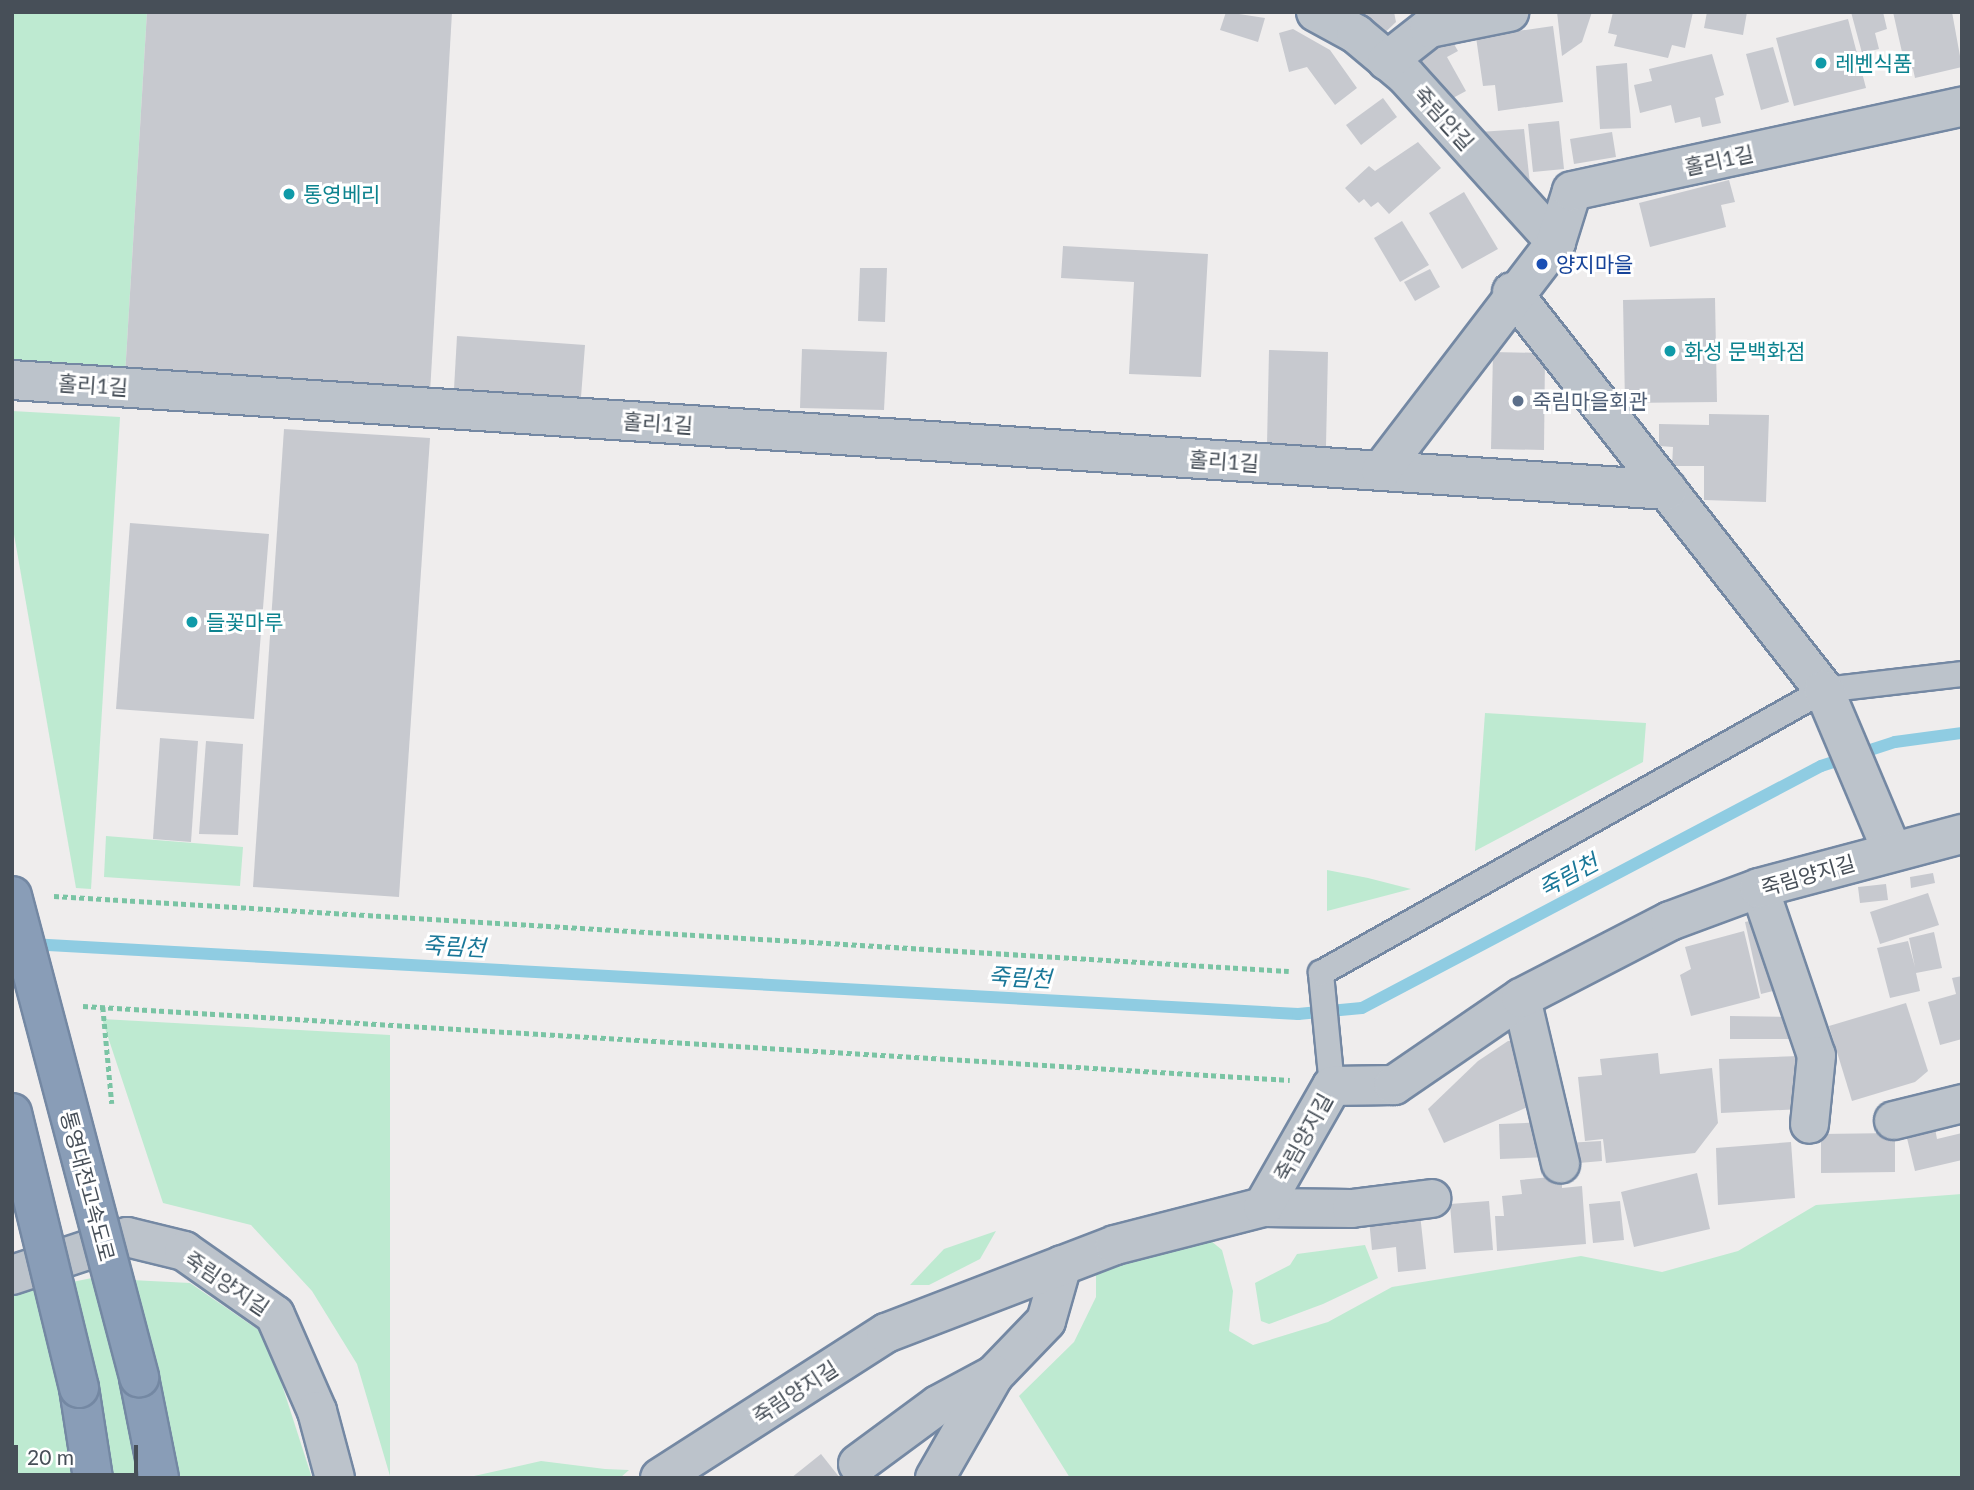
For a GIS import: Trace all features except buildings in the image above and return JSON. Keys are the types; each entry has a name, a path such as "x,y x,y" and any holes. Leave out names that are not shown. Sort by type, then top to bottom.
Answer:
{"highway":[{"name":"통영대전고속도로","path":"26,896 139,1378 159,1478"},
{"path":"12,1113 79,1388 93,1478"}],"street":[{"name":"죽림안길","path":"1316,12 1387,61 1556,242"},
{"path":"1387,61 1429,28 1509,12"},
{"name":"홀리1길","path":"1381,471 1512,292 1556,242 1572,191 1962,107"},
{"path":"1512,292 1824,690 1892,851"},
{"name":"홀리1길","path":"12,380 1667,491"},
{"name":"죽림양지길","path":"660,1478 886,1333 1115,1245 1263,1207 1331,1073 1395,1085 1521,998 1670,921 1759,888 1962,834"},
{"path":"1759,888 1816,1055 1809,1124"},
{"path":"1521,998 1560,1163"},
{"path":"1893,1121 1962,1103"},
{"path":"1263,1207 1351,1208 1431,1198"},
{"name":"죽림양지길","path":"12,1275 127,1237 184,1251 275,1315 317,1410 335,1478"},
{"path":"935,1478 994,1374 1046,1321 1062,1265"},
{"path":"858,1464 937,1405 994,1374"}],"lane":[{"path":"1331,1073 1322,982 1824,690 1962,674"}],"path":[{"path":"26,896 1322,982"},
{"path":"77,1006 1331,1073"}],"green space":[{"path":"12,12 147,12 125,376 12,368"},
{"path":"12,411 120,417 91,889 76,888 12,523"},
{"path":"1485,713 1646,723 1643,762 1475,851"},
{"path":"106,836 243,847 240,886 104,877"},
{"path":"1327,870 1368,878 1411,889 1327,911"},
{"path":"102,1019 390,1035 390,1476 357,1364 312,1291 251,1225 163,1203"},
{"path":"1962,1194 1962,1478 1070,1478 1019,1396 1074,1342 1096,1297 1096,1271 1205,1236 1222,1250 1233,1291 1229,1331 1253,1345 1328,1322 1392,1287 1581,1256 1662,1272 1738,1251 1816,1205"},
{"path":"996,1231 980,1259 929,1285 910,1285 944,1249"},
{"path":"1365,1245 1378,1278 1323,1304 1269,1324 1261,1321 1255,1283 1290,1265 1297,1254"},
{"path":"92,1278 190,1283 266,1335 312,1478 12,1478 12,1294"},
{"path":"541,1461 629,1470 620,1478 465,1478"}],"waterway":[{"name":"죽림천","path":"30,944 1298,1014 1362,1008 1821,766 1895,742 1962,733"}],"place":[{"name":"레벤식품","path":"1821,63"},
{"name":"통영베리","path":"289,194"},
{"name":"양지마을","path":"1542,264"},
{"name":"화성 문백화점","path":"1670,351"},
{"name":"죽림마을회관","path":"1518,401"},
{"name":"들꽃마루","path":"192,622"}]}
